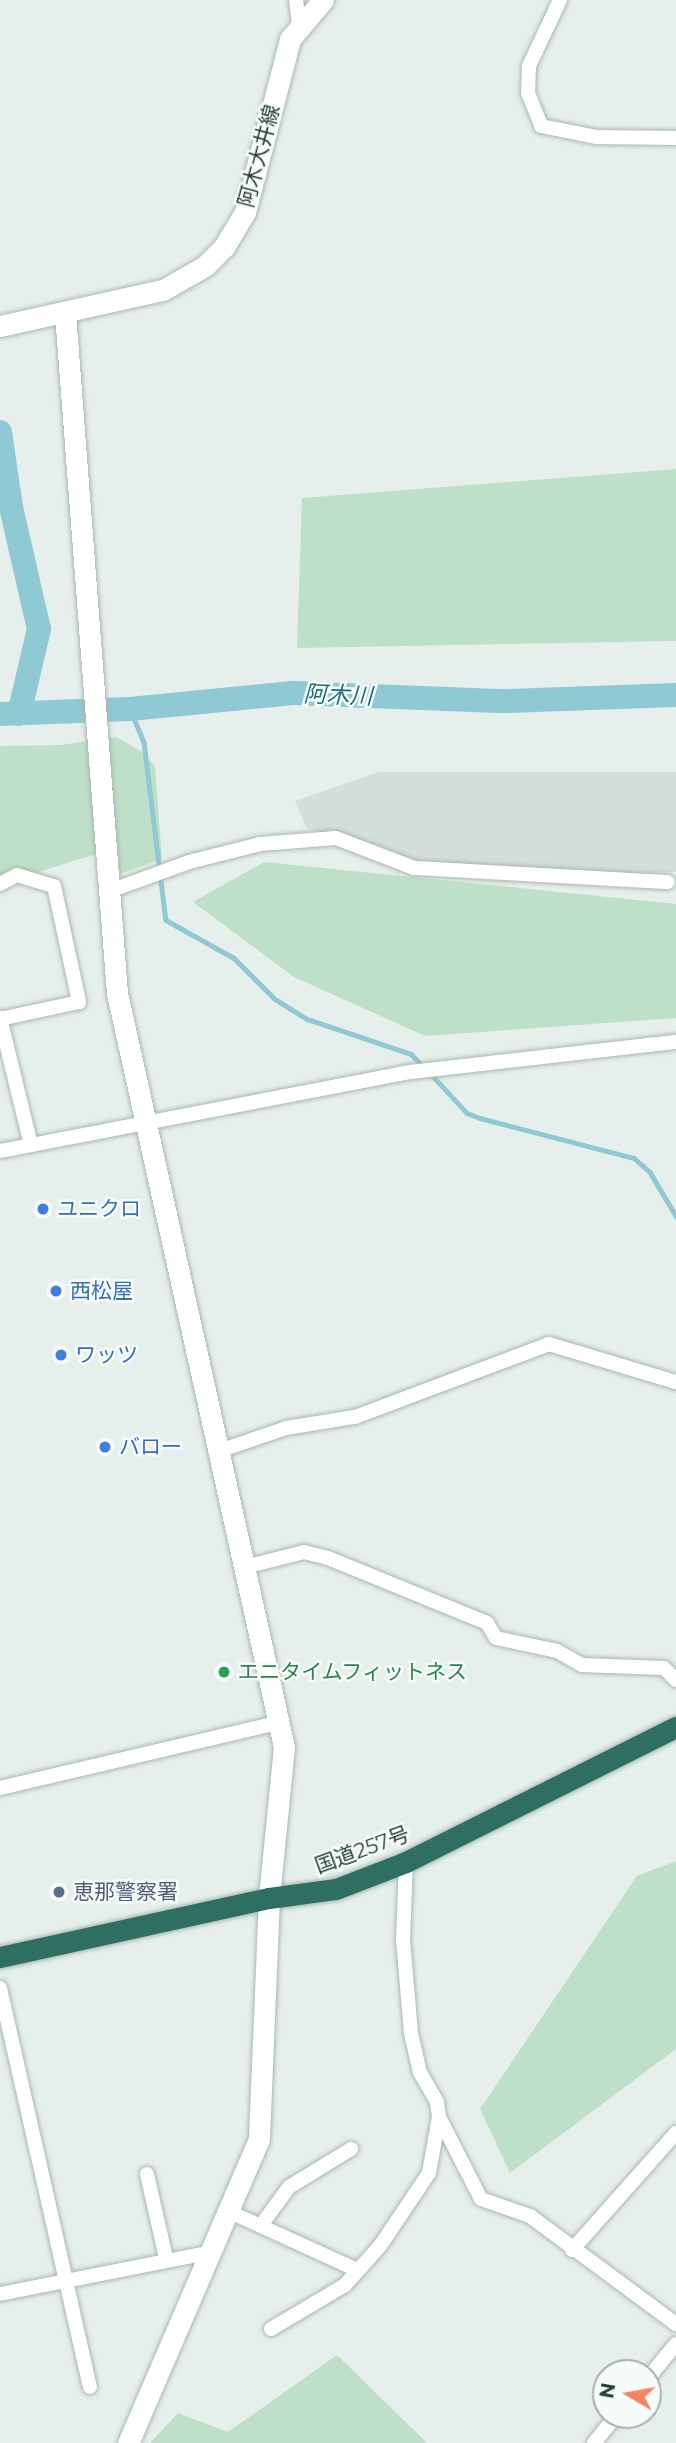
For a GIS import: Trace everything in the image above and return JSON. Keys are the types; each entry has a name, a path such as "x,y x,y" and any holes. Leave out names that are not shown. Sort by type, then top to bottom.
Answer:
{"highway":[{"name":"国道257号","path":"0,1957 269,1898 336,1889 406,1862 676,1727"}],"street":[{"path":"296,0 299,25"},
{"name":"阿木大井線","path":"0,326 163,290 205,266 225,247 245,212 290,39 299,25 323,0"},
{"path":"560,0 529,66 528,93 541,126 596,137 676,138"},
{"path":"65,313 103,859 117,993 281,1722 283,1760 269,1898 263,2123 230,2212 128,2443"},
{"path":"107,892 170,870 260,844 336,838 414,868 668,882"},
{"path":"0,884 17,875 54,886 79,1002 0,1019 31,1144"},
{"path":"0,1151 145,1121 453,1065 676,1042"},
{"path":"219,1451 286,1428 355,1417 549,1344 676,1382"},
{"path":"245,1567 304,1552 328,1558 487,1623 495,1638 558,1651 582,1665 664,1668 676,1680"},
{"path":"0,1788 281,1722"},
{"path":"271,2329 345,2285 380,2246 429,2173 439,2117 437,2102 420,2073 411,2033 403,1940 406,1862"},
{"path":"0,1988 90,2387"},
{"path":"439,2117 481,2199 530,2216 572,2250 676,2325"},
{"path":"572,2250 676,2133"},
{"path":"262,2224 289,2187 351,2149"},
{"path":"147,2174 166,2258"},
{"path":"230,2212 262,2224 357,2270"},
{"path":"0,2294 166,2258 213,2252"},
{"path":"662,2361 676,2344"},
{"path":"594,2443 606,2429"}],"shaded area":[{"path":"378,772 676,772 676,872 521,874 414,868 306,827 295,801"}],"green space":[{"path":"676,469 676,641 297,648 302,498"},
{"path":"116,737 144,753 155,766 162,859 119,874 118,847 0,884 0,746 61,745"},
{"path":"264,862 676,904 676,1018 425,1036 294,977 193,902"},
{"path":"676,1861 676,2049 510,2173 480,2109 637,1876"},
{"path":"337,2355 427,2443 150,2443 178,2413 228,2432"}],"waterway":[{"path":"0,432 11,507 39,629 19,714"},
{"name":"阿木川","path":"0,714 130,709 293,693 505,701 676,695"},
{"path":"130,709 144,742 166,920 234,958 275,999 307,1019 411,1054 424,1067"},
{"path":"430,1073 467,1113 634,1158 650,1172 676,1216"}],"place":[{"name":"ユニクロ","path":"43,1209"},
{"name":"西松屋","path":"56,1291"},
{"name":"ワッツ","path":"61,1355"},
{"name":"バロー","path":"105,1447"},
{"name":"エニタイムフィットネス","path":"224,1672"},
{"name":"恵那警察署","path":"59,1892"}]}
